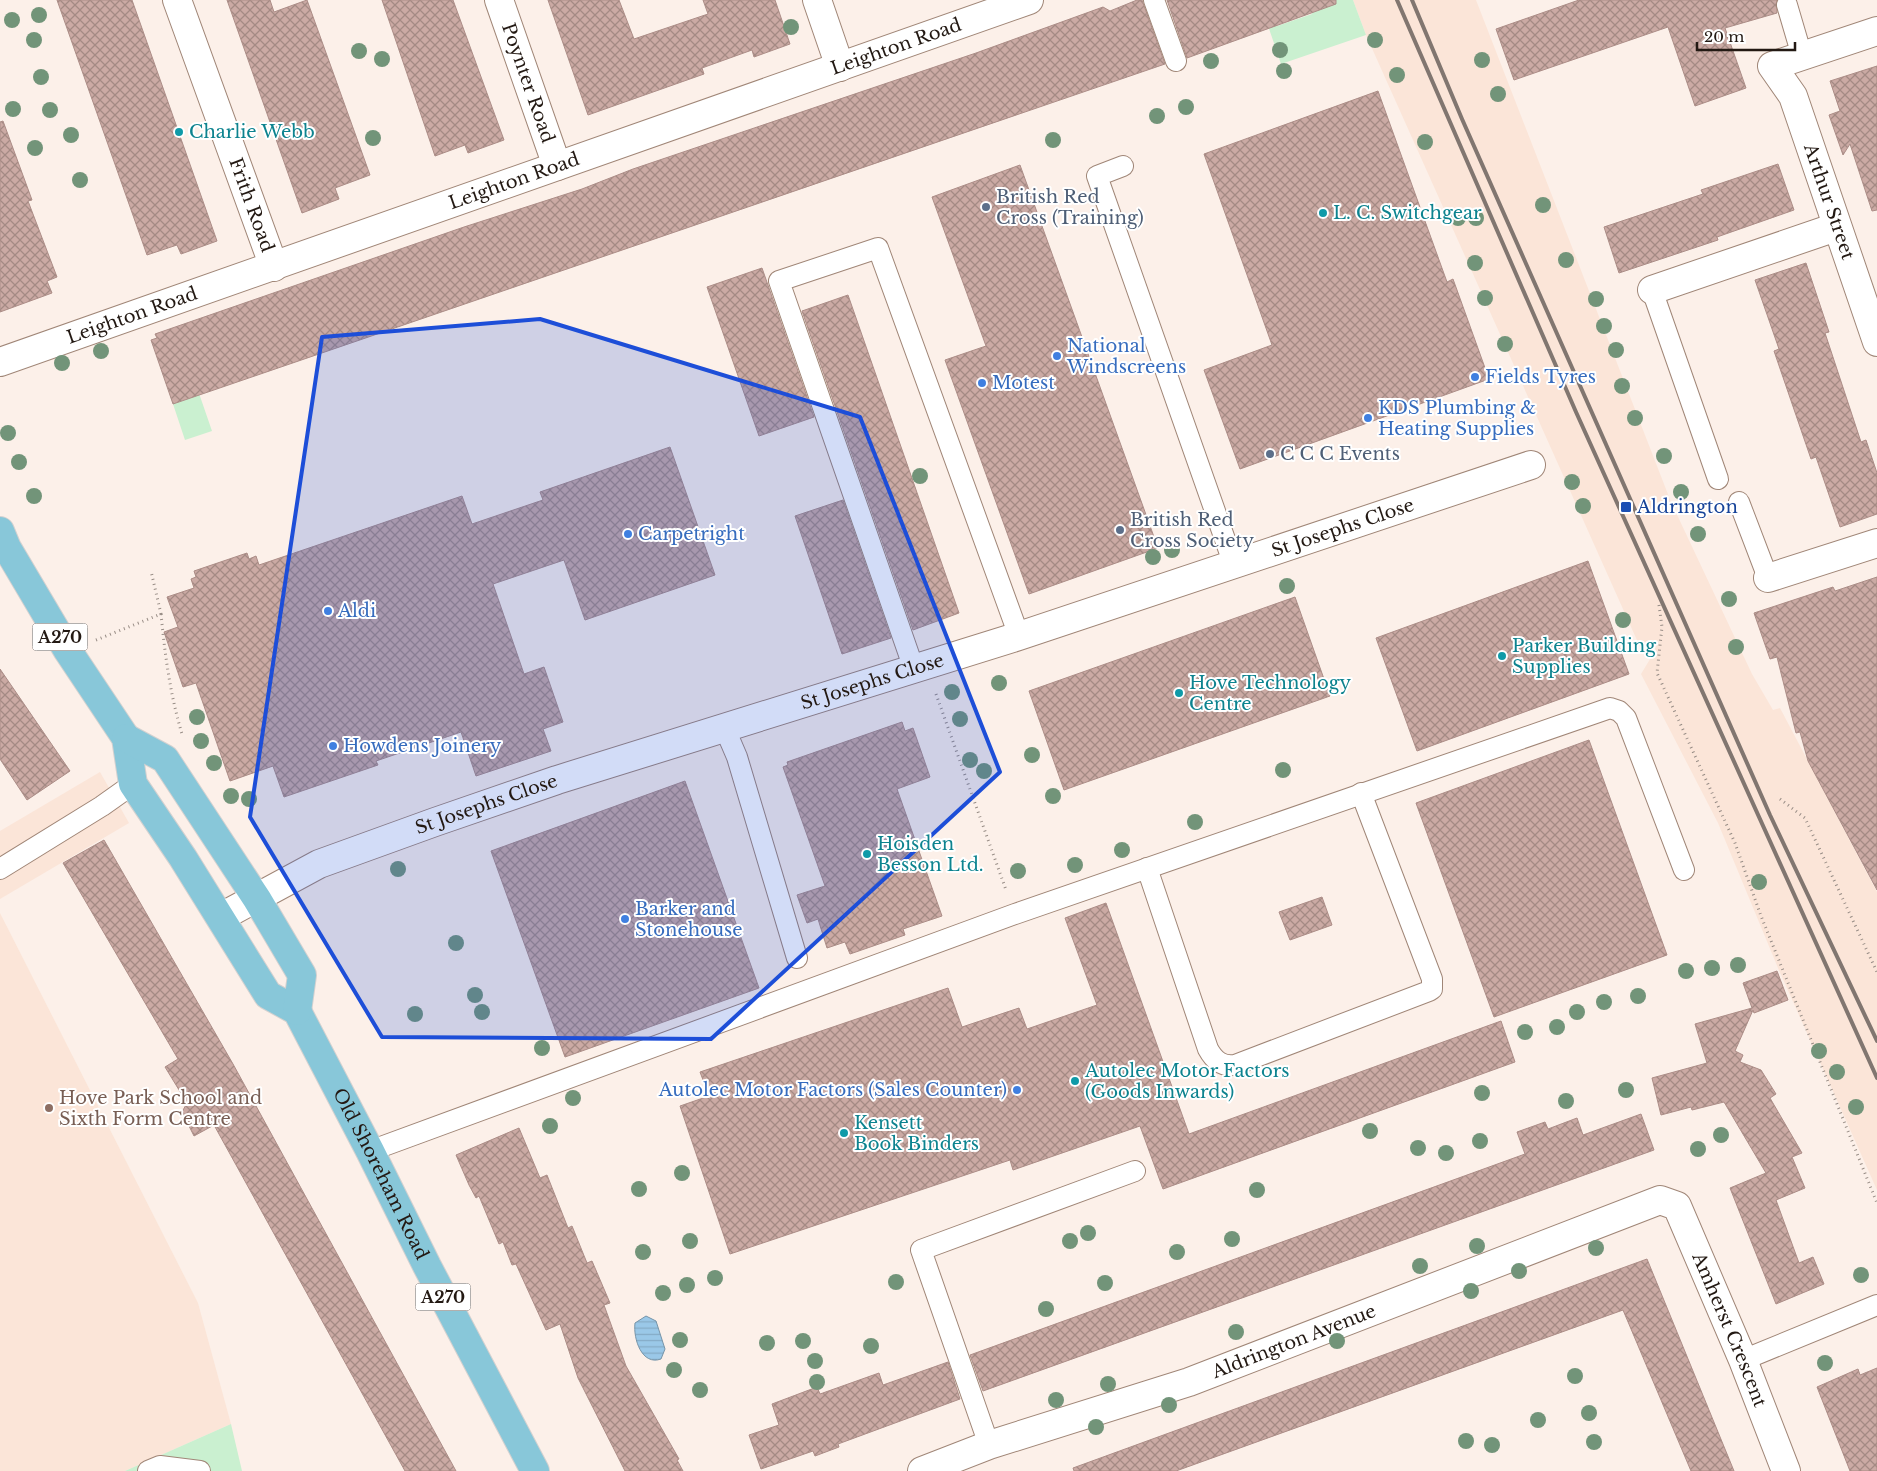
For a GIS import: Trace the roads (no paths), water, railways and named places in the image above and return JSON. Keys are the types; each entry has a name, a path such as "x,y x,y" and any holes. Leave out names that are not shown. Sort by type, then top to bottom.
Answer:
{"main road":[{"name":"A270","path":"0,531 68,650 126,738 133,784 221,917 268,994 297,1011 302,975 257,899 166,759 126,738"},
{"name":"Old Shoreham Road","path":"297,1011 427,1266 535,1471"}],"street":[{"name":"Frith Road","path":"177,0 274,267"},
{"name":"Poynter Road","path":"499,0 557,166"},
{"path":"817,0 840,67"},
{"name":"Leighton Road","path":"0,362 1029,0"},
{"path":"1802,56 1877,31"},
{"name":"Arthur Street","path":"1802,56 1772,66 1793,96 1836,227 1877,342"},
{"path":"1652,290 1836,227"},
{"name":"St Josephs Close","path":"221,917 319,864 426,825 557,780 1020,636 1531,465"},
{"path":"1768,578 1877,543"},
{"name":"Aldrington Avenue","path":"922,1471 989,1445 1189,1382 1660,1200"},
{"name":"Amherst Crescent","path":"1660,1200 1677,1206 1742,1360 1786,1471"}],"lane":[{"path":"1154,0 1176,61"},
{"path":"1787,5 1802,56"},
{"path":"1123,166 1097,176 1234,565"},
{"path":"920,667 779,281 878,248 1020,636"},
{"path":"1652,290 1718,479"},
{"path":"1739,502 1768,578"},
{"path":"370,1151 1015,914 1610,708 1619,711 1626,718 1684,870"},
{"path":"725,729 737,757 797,958"},
{"path":"0,869 102,806 133,784"},
{"path":"1147,868 1208,1049 1218,1062 1224,1065 1235,1065 1429,992 1432,988 1432,979 1361,793"},
{"path":"989,1445 921,1250 1135,1171"},
{"path":"1742,1360 1877,1305"},
{"path":"148,1471 160,1466 200,1471"}],"water":[{"path":"646,1316 656,1321 665,1349 661,1359 649,1359 640,1350 637,1343 635,1323"}],"railway":[{"path":"1397,0 1576,412 1877,1078"},
{"path":"1412,0 1462,119 1770,815 1877,1041"}],"place":[{"name":"Charlie Webb","path":"179,132"},
{"name":"British Red Cross (Training)","path":"986,207"},
{"name":"L. C. Switchgear","path":"1323,213"},
{"name":"National Windscreens","path":"1057,356"},
{"name":"Fields Tyres","path":"1475,377"},
{"name":"Motest","path":"982,383"},
{"name":"KDS Plumbing & Heating Supplies","path":"1368,418"},
{"name":"C C C Events","path":"1270,454"},
{"name":"Aldrington","path":"1626,507"},
{"name":"British Red Cross Society","path":"1120,530"},
{"name":"Carpetright","path":"628,534"},
{"name":"Aldi","path":"328,611"},
{"name":"Parker Building Supplies","path":"1502,656"},
{"name":"Hove Technology Centre","path":"1179,693"},
{"name":"Howdens Joinery","path":"333,746"},
{"name":"Hoisden Besson Ltd.","path":"867,854"},
{"name":"Barker and Stonehouse","path":"625,919"},
{"name":"Autolec Motor Factors (Goods Inwards)","path":"1075,1081"},
{"name":"Autolec Motor Factors (Sales Counter)","path":"1017,1090"},
{"name":"Hove Park School and Sixth Form Centre","path":"49,1108"},
{"name":"Kensett Book Binders","path":"844,1133"}]}
